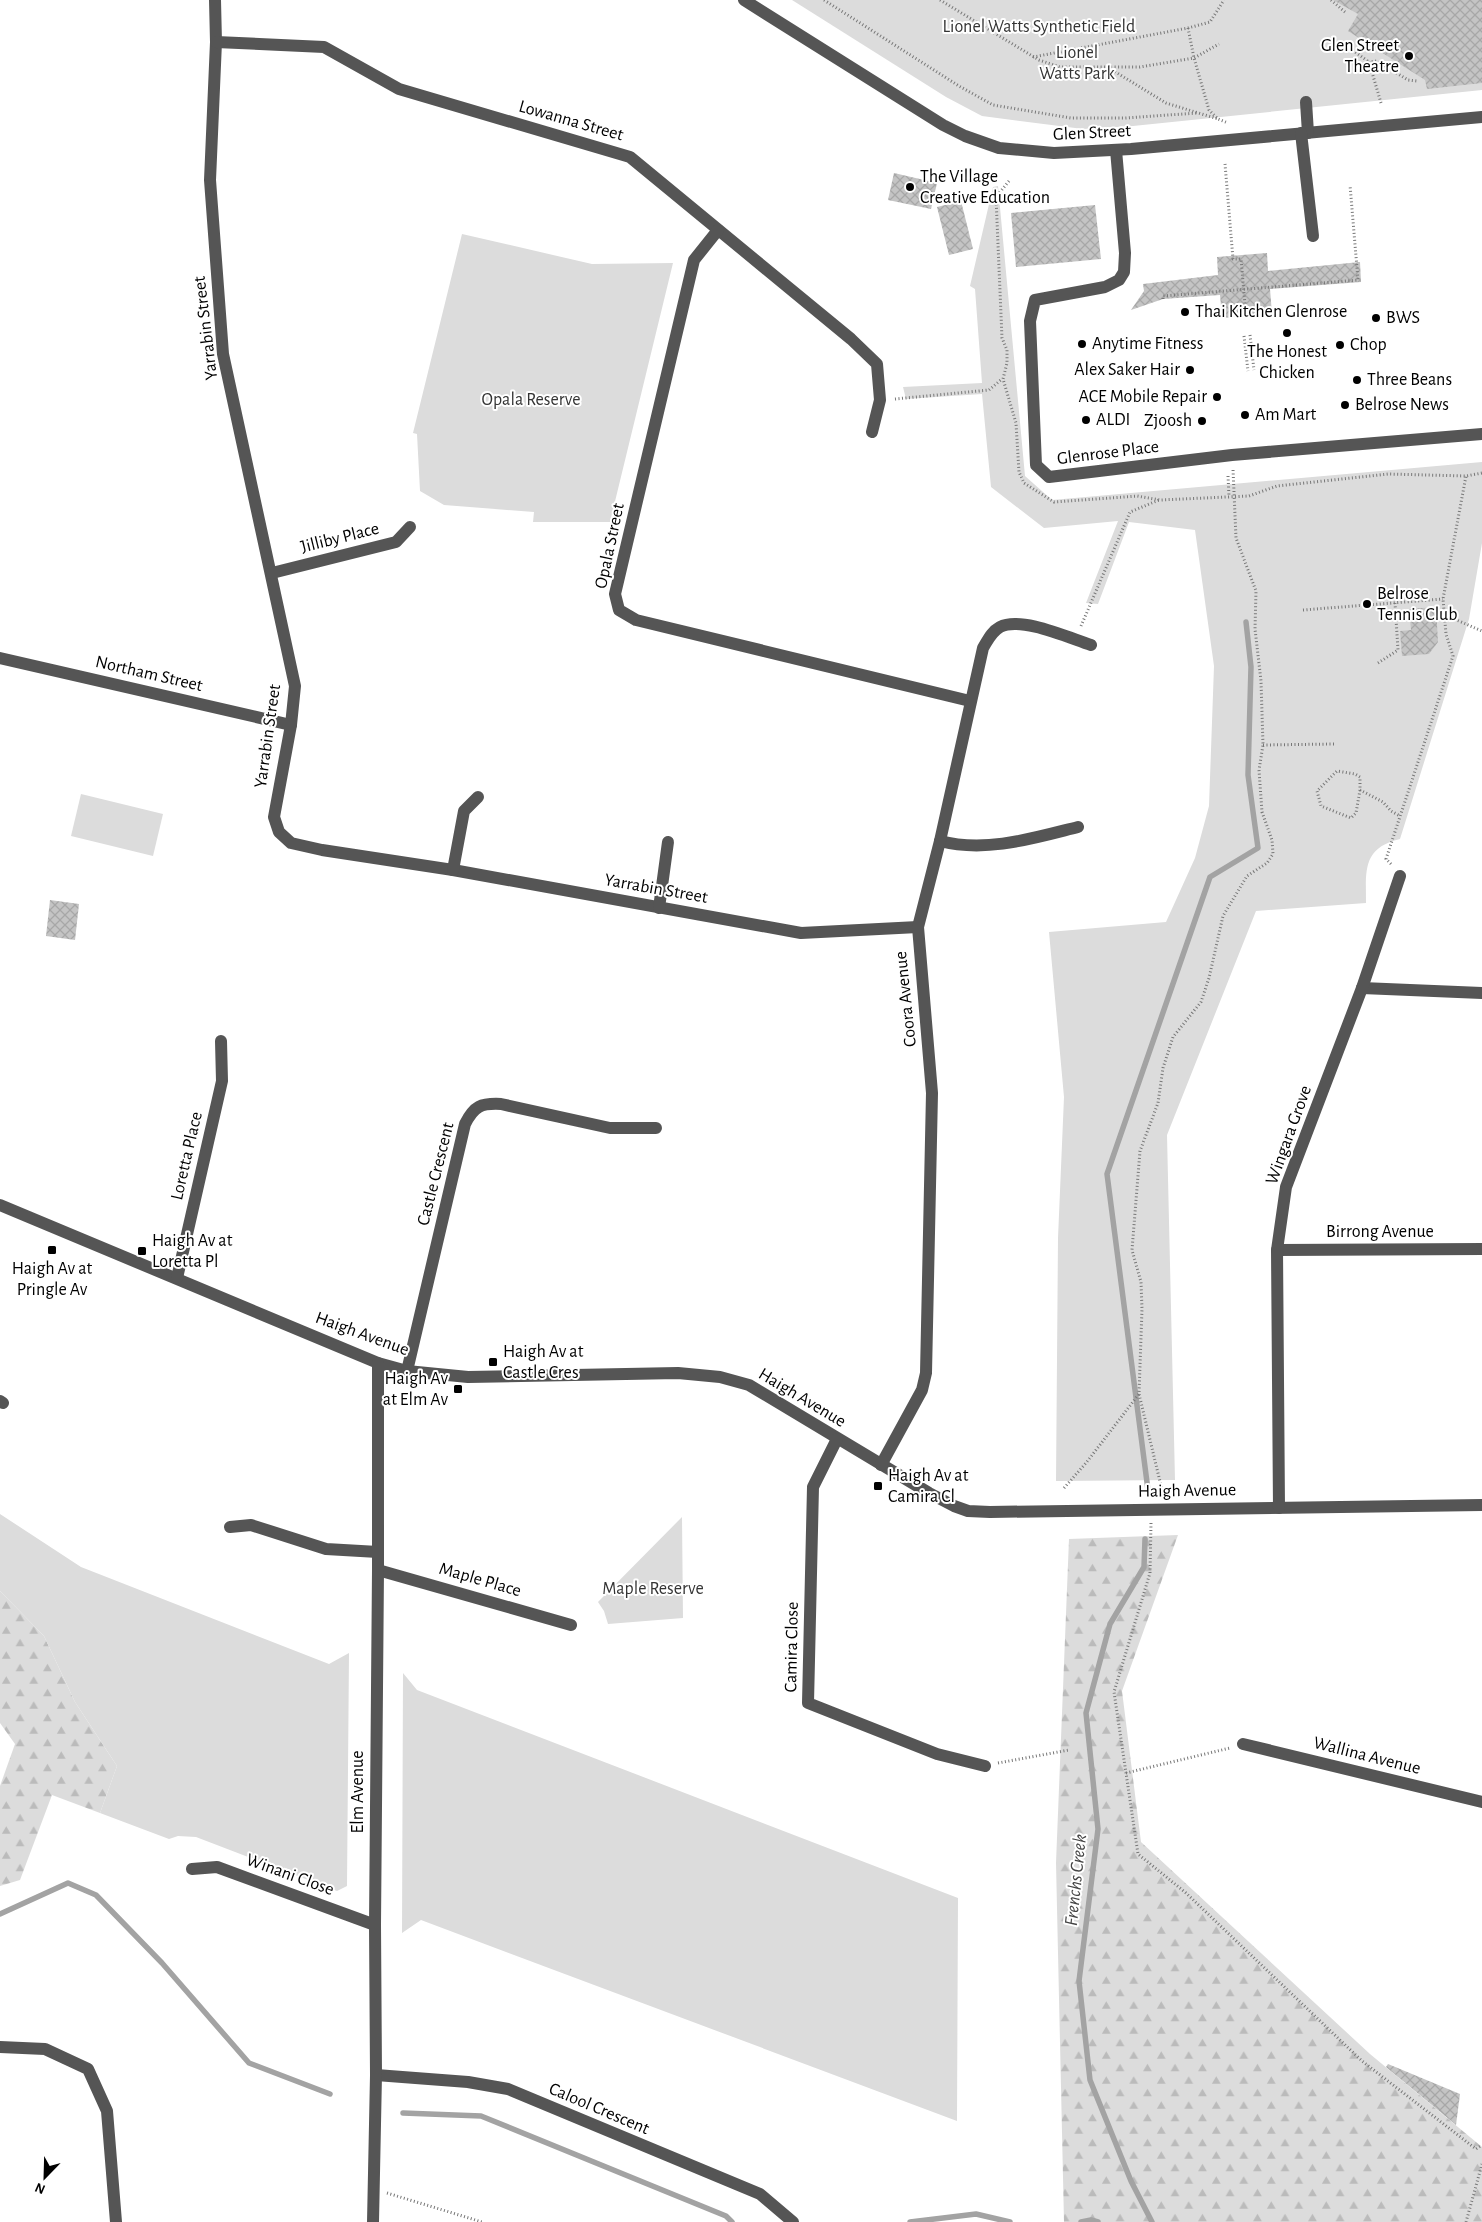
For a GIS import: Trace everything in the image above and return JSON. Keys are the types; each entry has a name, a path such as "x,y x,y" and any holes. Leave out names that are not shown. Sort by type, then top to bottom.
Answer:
{"street":[{"name":"Yarrabin Street","path":"215,0 216,42 210,180 223,354 295,686 291,725 274,817 279,832 291,843 322,850 453,870 801,934 918,928"},
{"name":"Glen Street","path":"744,0 928,115 965,136 999,148 1054,153 1116,150 1482,117"},
{"name":"Lowanna Street","path":"216,42 324,47 399,90 630,157 851,339 877,364 880,400 872,432"},
{"path":"1306,102 1305,133 1314,236"},
{"name":"Glenrose Place","path":"1116,150 1125,253 1124,272 1119,280 1105,287 1035,300 1030,320 1037,370 1036,465 1049,477 1232,455 1482,434"},
{"name":"Opala Street","path":"718,230 694,260 615,594 619,610 636,620 970,701"},
{"name":"Jilliby Place","path":"272,573 396,542 410,527"},
{"name":"Coora Avenue","path":"881,1465 922,1390 926,1373 932,1093 918,928 940,841 983,648 990,635 1001,626 1014,625 1034,626 1091,645"},
{"name":"Northam Street","path":"0,658 291,725"},
{"path":"453,870 464,811 478,796"},
{"path":"940,841 958,846 1016,842 1078,827"},
{"path":"659,908 668,842"},
{"name":"Wingara Grove","path":"1279,1508 1278,1250 1286,1186 1362,988 1400,876"},
{"path":"1362,988 1482,993"},
{"name":"Loretta Place","path":"177,1278 222,1081 221,1041"},
{"name":"Castle Crescent","path":"407,1371 464,1124 471,1112 485,1104 501,1104 610,1128 656,1128"},
{"name":"Haigh Avenue","path":"0,1205 378,1363 407,1371 468,1377 678,1373 720,1377 749,1385 881,1465 954,1506 968,1510 1016,1513 1167,1508 1482,1505"},
{"name":"Birrong Avenue","path":"1278,1250 1482,1249"},
{"name":"Elm Avenue","path":"373,2222 376,2075 374,1925 378,1363"},
{"name":"Camira Close","path":"837,1439 813,1487 808,1703 937,1754 985,1766"},
{"path":"230,1527 251,1525 326,1549 378,1552"},
{"name":"Maple Place","path":"378,1570 571,1625"},
{"name":"Wallina Avenue","path":"1243,1744 1482,1802"},
{"name":"Winani Close","path":"192,1869 217,1867 374,1925"},
{"path":"0,2047 45,2049 88,2069 106,2111 116,2222"},
{"name":"Calool Crescent","path":"376,2075 468,2082 508,2089 760,2194 794,2222"}],"path":[{"path":"824,0 959,86 994,105 1071,118 1125,118 1198,113"},
{"path":"940,0 1033,57 1060,67 1140,67 1194,58 1219,44"},
{"path":"1033,57 1188,28 1210,22 1224,0"},
{"path":"1330,0 1345,12"},
{"path":"1188,28 1194,58 1209,110 1218,119"},
{"path":"1344,44 1369,62 1381,102"},
{"path":"1369,62 1377,61 1408,80 1417,81"},
{"path":"1107,67 1166,103 1228,123"},
{"path":"1225,164 1233,260 1241,259 1246,316"},
{"path":"1163,299 1163,296 1358,280 1350,185"},
{"path":"1250,335 1254,370"},
{"path":"1244,336 1248,371"},
{"path":"880,400 989,390 1003,379"},
{"path":"1167,1508 1140,1394 1141,1282 1132,1250 1140,1151 1158,1104 1163,1068 1173,1037 1201,1002 1209,978 1223,916 1247,876 1267,862 1273,854 1272,840 1262,812 1259,770 1263,744 1261,681 1255,629 1256,591 1236,538 1232,455"},
{"path":"1075,640 1130,512 1160,500 1249,496 1276,486 1388,474 1466,476 1482,473"},
{"path":"1228,476 1229,496"},
{"path":"1400,876 1386,859 1453,656 1446,634 1443,599 1466,476"},
{"path":"1303,610 1443,599"},
{"path":"1378,662 1398,650 1395,603"},
{"path":"1445,615 1482,631"},
{"path":"1263,744 1335,744"},
{"path":"1337,771 1356,774 1360,777 1360,790 1356,813 1351,818 1321,806 1317,791 1337,771"},
{"path":"1360,790 1384,802 1391,811 1400,816"},
{"path":"1064,1488 1140,1394"},
{"path":"1151,1509 1150,1572 1114,1692 1138,1854 1186,1893 1362,2061 1476,2149 1482,2145"},
{"path":"1126,1772 1243,1744"},
{"path":"985,1766 1068,1750"},
{"path":"1466,2222 1482,2164"},
{"path":"373,2190 482,2222"}],"green space":[{"name":"Lionel Watts Park","path":"792,0 1482,0 1482,90 1133,126 1083,129 982,116 946,97"},
{"path":"998,186 1025,476 1052,500 1482,462 1482,543 1469,619 1400,839 1379,848 1369,862 1366,881 1366,903 1256,911 1167,1135 1175,1480 1056,1481 1058,1238 1064,1097 1049,932 1166,922 1195,858 1209,806 1214,666 1195,530 1129,522 1098,604 1086,603 1118,521 1044,528 991,487 982,394 906,399 903,387 982,383 975,289 970,286 993,187"},
{"name":"Opala Reserve","path":"462,234 592,264 673,263 610,522 533,522 534,512 444,505 420,491 417,434 413,433"},
{"path":"81,794 163,814 153,856 71,836"},
{"path":"0,1514 81,1567 329,1664 349,1653 347,1886 337,1891 196,1837 178,1836 169,1839 100,1813 117,1766 75,1702 44,1636 0,1591"},
{"name":"Maple Reserve","path":"682,1517 683,1618 608,1624 604,1611 598,1602"},
{"path":"1178,1535 1122,1691 1141,1842 1370,2054 1482,2147 1482,2222 1064,2222 1056,1863 1069,1539"},
{"path":"0,1591 44,1636 75,1702 117,1766 100,1813 52,1795 20,1880 0,1886 0,1786 15,1744 0,1723"},
{"path":"403,1673 417,1690 958,1898 957,2121 421,1920 402,1933"}],"building":[{"path":"1333,0 1482,0 1482,83 1427,89 1425,80 1348,31 1358,14"},
{"path":"894,173 937,183 931,209 888,200"},
{"path":"961,201 973,249 949,255 937,207"},
{"path":"1095,205 1101,259 1016,267 1011,213"},
{"path":"1267,253 1268,271 1360,262 1361,282 1270,289 1272,314 1222,318 1220,295 1163,299 1131,310 1144,291 1143,284 1218,275 1217,257"},
{"path":"1436,607 1438,642 1429,654 1402,656 1400,631 1411,630 1409,609"},
{"path":"50,900 79,904 75,940 46,936"},
{"path":"1388,2064 1460,2094 1456,2125 1386,2067"}],"waterway":[{"path":"1148,1490 1107,1174 1210,877 1258,848 1248,775 1251,667 1246,622"},
{"name":"Frenchs Creek","path":"1145,1539 1144,1567 1110,1624 1086,1713 1098,1829 1079,1981 1090,2080 1131,2181 1152,2222"},
{"path":"0,1914 68,1883 96,1895 162,1963 249,2063 330,2094"},
{"path":"403,2113 481,2116 726,2216 732,2222"},
{"path":"910,2222 976,2214 1010,2222"},
{"path":"1081,2222 1091,2220 1098,2222"}],"place":[{"name":"Glen Street Theatre","path":"1409,56"},
{"name":"The Village Creative Education","path":"910,187"},
{"name":"Thai Kitchen Glenrose","path":"1185,312"},
{"name":"BWS","path":"1376,318"},
{"name":"The Honest Chicken","path":"1287,333"},
{"name":"Anytime Fitness","path":"1082,344"},
{"name":"Chop","path":"1340,345"},
{"name":"Alex Saker Hair","path":"1190,370"},
{"name":"Three Beans","path":"1357,380"},
{"name":"ACE Mobile Repair","path":"1217,397"},
{"name":"Belrose News","path":"1345,405"},
{"name":"Am Mart","path":"1245,415"},
{"name":"ALDI","path":"1086,420"},
{"name":"Zjoosh","path":"1202,421"},
{"name":"Belrose Tennis Club","path":"1367,604"},
{"name":"Haigh Av at Pringle Av","path":"52,1250"},
{"name":"Haigh Av at Loretta Pl","path":"142,1251"},
{"name":"Haigh Av at Castle Cres","path":"493,1362"},
{"name":"Haigh Av at Elm Av","path":"458,1389"},
{"name":"Haigh Av at Camira Cl","path":"878,1486"}],"park label":[{"name":"Lionel Watts Synthetic Field","path":"1039,27"}]}
